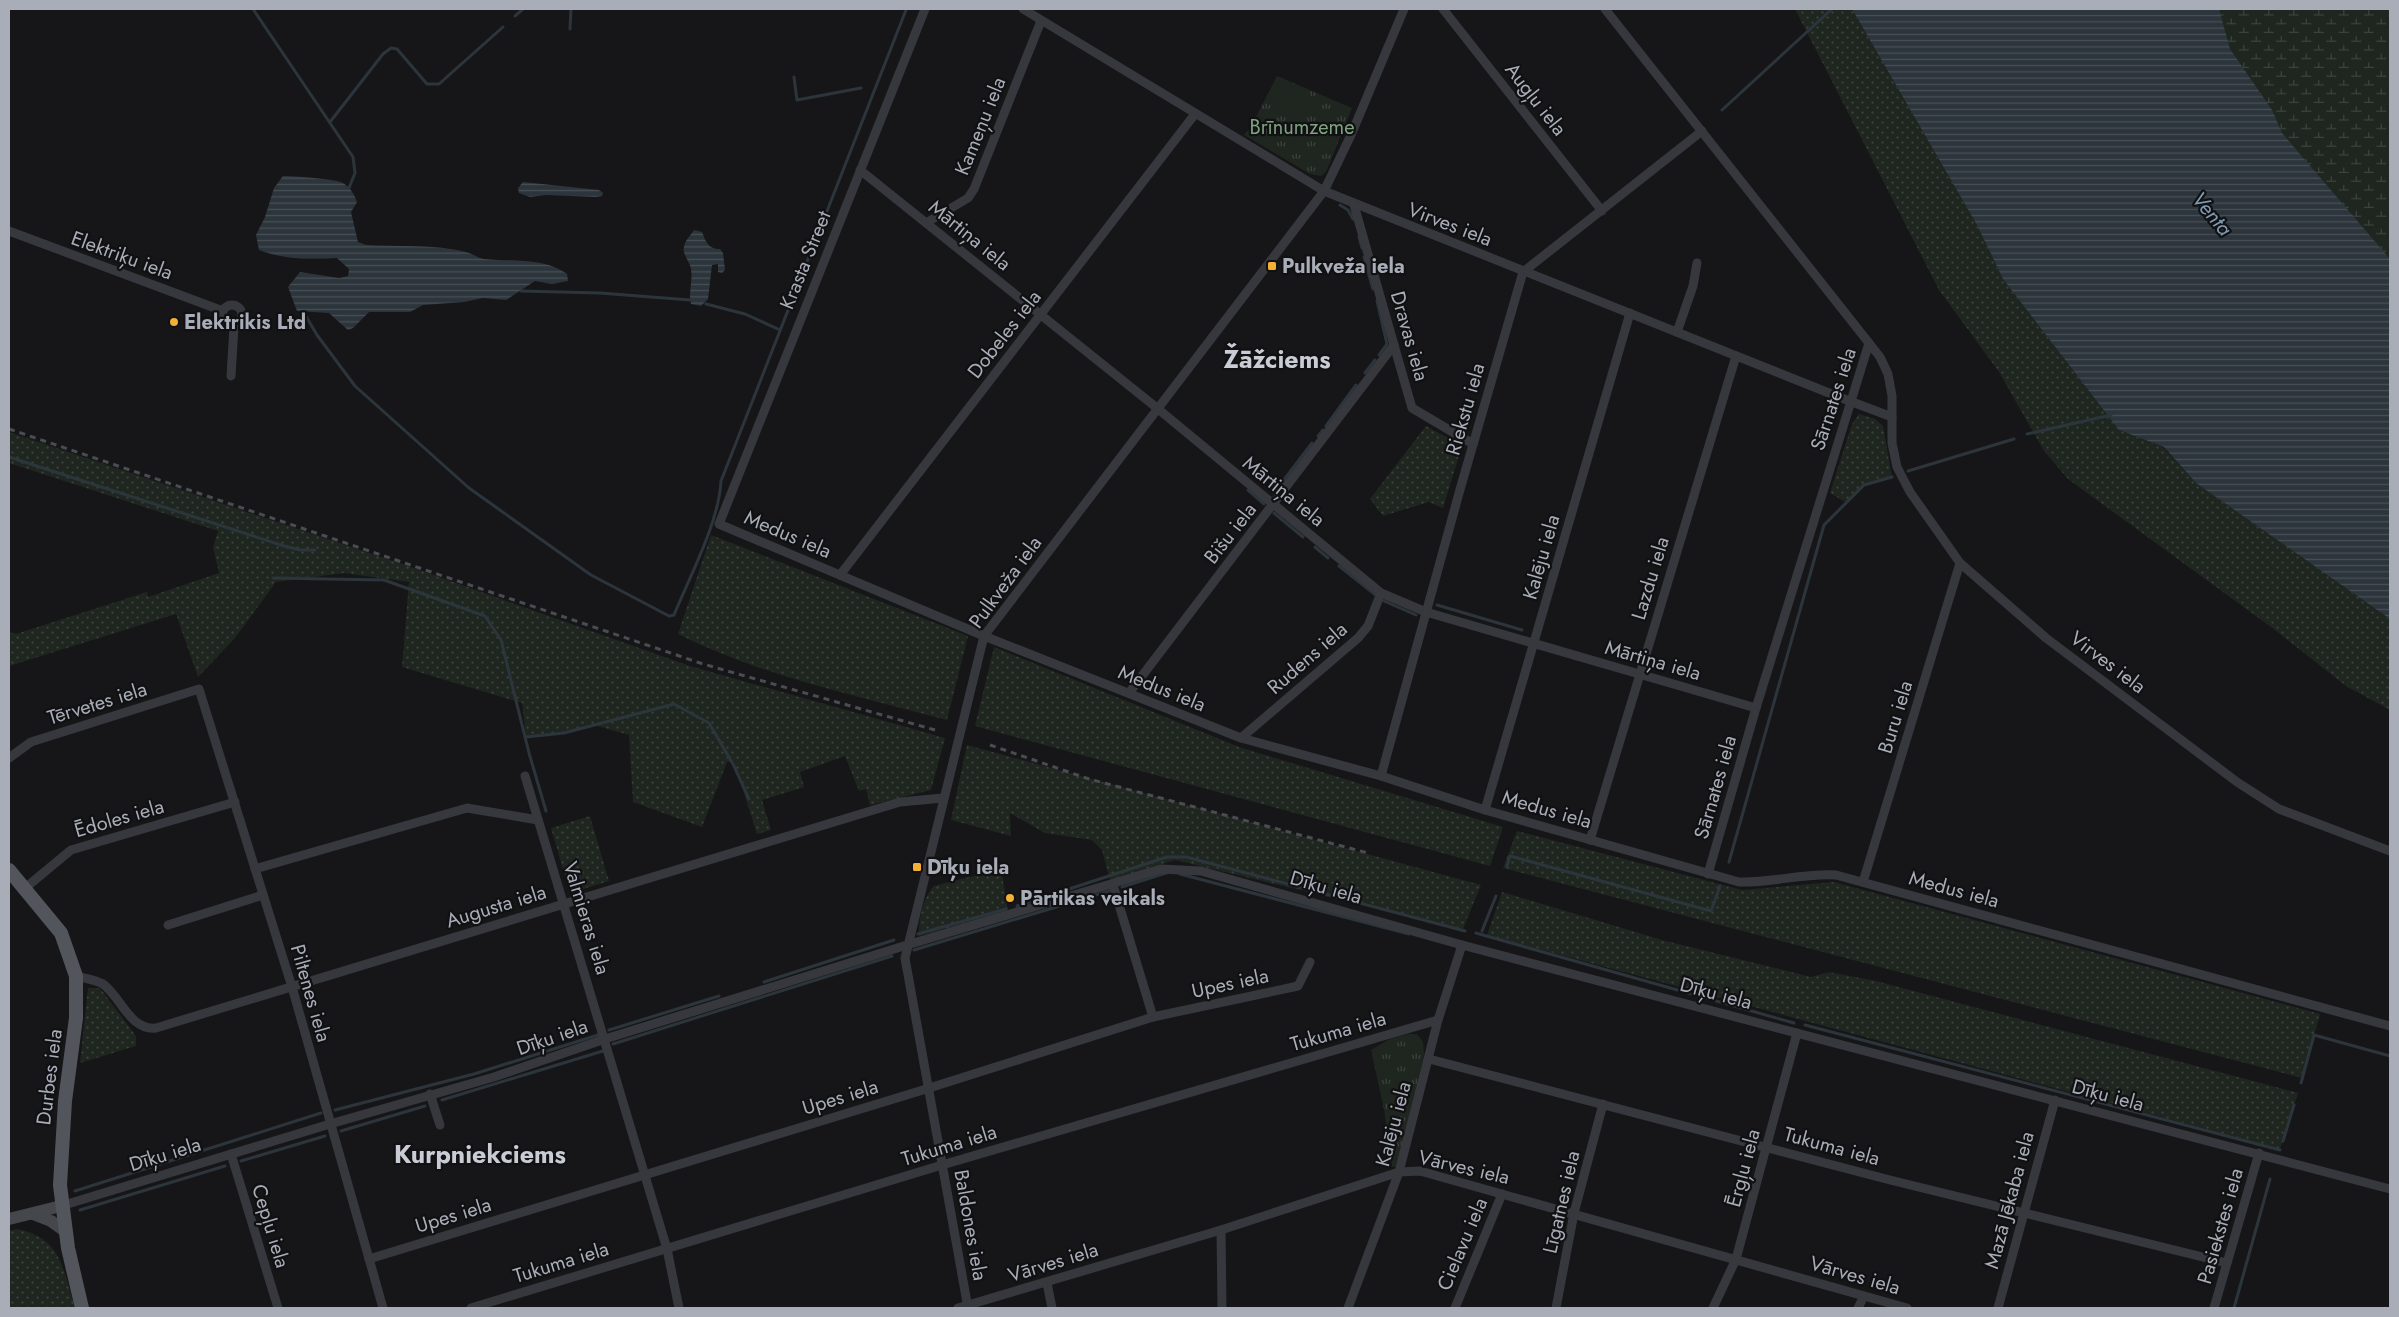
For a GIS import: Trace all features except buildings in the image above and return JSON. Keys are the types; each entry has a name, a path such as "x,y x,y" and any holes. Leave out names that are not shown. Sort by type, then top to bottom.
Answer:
{"main road":[{"name":"Durbes iela","path":"9,870 61,933 76,976 76,1018 61,1153 61,1206 82,1308"},
{"name":"Dīķu iela","path":"9,1219 61,1206"},
{"path":"30,1214 51,1221 65,1231"}],"street":[{"name":"Krasta Street","path":"719,524 925,9"},
{"name":"Virves iela","path":"1022,9 1324,192 1849,402 1892,417"},
{"name":"Pulkveža iela","path":"907,945 984,636 1324,192 1351,135 1404,9"},
{"name":"Augļu iela","path":"1443,9 1602,212"},
{"name":"Sārnates iela","path":"1605,9 1869,343 1849,402 1756,708 1708,874"},
{"name":"Kameņu iela","path":"926,223 968,198 974,189 1041,21"},
{"name":"Dobeles iela","path":"840,575 1195,114"},
{"path":"1524,272 1702,131"},
{"name":"Mārtiņa iela","path":"860,170 1382,593 1426,612 1756,708"},
{"name":"Dravas iela","path":"1354,205 1412,408 1473,444"},
{"name":"Elektriķu iela","path":"9,232 223,311 232,305 241,309 242,320 234,326 232,376"},
{"path":"1677,332 1694,286 1697,263"},
{"name":"Riekstu iela","path":"1381,776 1473,444 1524,272"},
{"path":"223,311 224,321 234,326"},
{"name":"Kalēju iela","path":"1484,810 1630,313"},
{"name":"Virves iela","path":"1869,343 1880,357 1888,374 1892,396 1892,443 1897,467 1910,492 1960,563 2046,638 2237,782 2279,809 2390,851"},
{"name":"Bišu iela","path":"1129,694 1394,345"},
{"name":"Lazdu iela","path":"1590,840 1736,356"},
{"name":"Medus iela","path":"719,524 984,636 1241,738 1381,776 1484,810 1739,882 1758,883 1804,875 1836,875 2390,1026"},
{"name":"Buru iela","path":"1863,882 1960,563"},
{"name":"Rudens iela","path":"1241,738 1358,638 1368,626 1382,593"},
{"name":"Tērvetes iela","path":"9,758 31,742 199,689"},
{"name":"Piltenes iela","path":"199,689 292,987 383,1308"},
{"name":"Valmieras iela","path":"525,776 606,1039 667,1249 679,1308"},
{"name":"Augusta iela","path":"76,976 103,984 139,1025 148,1029 900,802 943,798"},
{"name":"Ēdoles iela","path":"24,889 71,850 234,802"},
{"path":"255,869 467,808 538,820"},
{"name":"Dīķu iela","path":"61,1206 430,1094 494,1077 606,1039 907,945 1113,885 1161,869 1201,871 1462,945 2259,1153 2390,1189"},
{"path":"1113,885 1153,1017"},
{"path":"168,926 263,895"},
{"name":"Baldones iela","path":"907,945 905,965 968,1307"},
{"name":"Kalēju iela","path":"1348,1308 1399,1172 1438,1020 1462,945"},
{"name":"Upes iela","path":"369,1259 1153,1017 1298,986 1310,962"},
{"name":"Tukuma iela","path":"471,1308 942,1165 1438,1020"},
{"name":"Ērgļu iela","path":"1713,1308 1736,1259 1797,1033"},
{"name":"Tukuma iela","path":"1428,1059 2024,1213 2227,1263"},
{"path":"430,1094 440,1124"},
{"name":"Mazā Jēkaba iela","path":"1998,1308 2054,1100"},
{"name":"Līgatnes iela","path":"1556,1308 1574,1213 1603,1104"},
{"name":"Pasiekstes iela","path":"2214,1308 2259,1153"},
{"name":"Cepļu iela","path":"231,1154 278,1308"},
{"name":"Vārves iela","path":"958,1308 968,1307 1222,1230 1399,1172 1420,1171 1907,1308"},
{"name":"Cielavu iela","path":"1455,1308 1502,1194"},
{"path":"1222,1230 1222,1308"},
{"path":"1047,1283 1052,1308"},
{"path":"1858,1308 1864,1296"}],"green space":[{"path":"1795,9 1852,9 1977,225 2003,279 2119,430 2163,447 2196,483 2390,619 2390,710 2346,686 2271,627 2068,479 2044,451 1999,372 1939,290"},
{"path":"2122,9 2390,9 2390,335"},
{"name":"Brīnumzeme","path":"1277,76 1352,108 1326,172 1321,176 1310,174 1244,135 1251,127"},
{"path":"1277,82 1311,94 1304,114 1271,102"},
{"path":"1859,414 1875,419 1883,426 1892,477 1865,485 1847,503 1830,493 1852,424"},
{"path":"1426,426 1462,446 1443,508 1429,502 1383,516 1370,499"},
{"path":"9,432 411,567 690,666 945,738 931,790 870,805 866,789 859,791 845,756 800,772 804,787 762,800 771,830 757,834 734,762 727,762 702,827 633,802 629,735 594,725 571,731 526,737 522,703 402,667 409,582 344,573 276,582 235,638 198,677 176,614 9,666 9,632 16,634 147,592 148,597 219,573 213,547 218,531 9,463"},
{"path":"711,535 968,636 947,720 810,684 743,662 678,634"},
{"path":"994,647 1239,747 1503,827 1490,866 975,726"},
{"path":"967,745 1481,885 1463,929 1175,860 1110,880 1102,850 1092,840 1045,833 1010,813 1011,836 951,820"},
{"path":"590,816 609,881 570,893 551,828"},
{"path":"1517,831 1742,890 1834,882 2320,1014 2302,1078 1503,868"},
{"path":"1001,869 1008,912 919,936 922,910 927,896 934,886"},
{"path":"1502,892 1662,940 1811,977 1829,972 1876,981 2298,1093 2280,1149 1487,935"},
{"path":"88,988 99,988 103,992 136,1036 136,1046 80,1063"},
{"path":"1408,1034 1417,1034 1423,1042 1424,1055 1397,1166 1392,1167 1384,1109 1371,1050 1390,1039"},
{"path":"16,1229 43,1239 52,1247 63,1268 75,1308 9,1308 9,1231"}],"water":[{"name":"Venta","path":"1852,9 2219,9 2230,49 2272,110 2282,133 2390,259 2390,619 2196,483 2164,447 2119,430 2003,279 1977,225"},
{"path":"283,176 332,180 346,185 352,191 357,202 351,212 358,242 366,245 454,249 484,259 527,261 558,269 567,274 568,281 552,284 535,281 506,300 483,298 464,302 423,305 410,312 369,312 353,328 348,330 329,313 297,311 288,287 300,272 339,278 348,276 349,269 337,258 307,259 288,257 259,250 256,235 265,217 274,188"},
{"path":"523,182 599,190 603,193 602,196 596,197 546,195 530,197 519,193 518,188"},
{"path":"694,230 702,232 710,246 720,249 723,253 725,270 722,273 718,272 718,264 712,265 708,299 701,306 691,304 691,269 684,250 686,242"}],"waterway":[{"path":"253,9 353,157 355,173 349,188"},
{"path":"515,16 523,9"},
{"path":"570,29 571,9"},
{"path":"1722,110 1832,9"},
{"path":"304,313 317,335 355,386 469,488 591,575 669,616 674,615 715,514 721,481 906,10"},
{"path":"330,122 383,54 391,48 397,49 427,84 439,84 503,27"},
{"path":"794,77 797,100 861,88"},
{"path":"1340,205 1348,210 1353,219"},
{"path":"1359,237 1362,248"},
{"path":"1364,257 1373,289"},
{"path":"521,291 600,293 690,300"},
{"path":"1377,301 1387,344 1379,355"},
{"path":"706,304 745,314 780,330"},
{"path":"1365,373 1375,360"},
{"path":"1326,426 1356,385"},
{"path":"2027,434 2111,415"},
{"path":"1318,436 1323,430"},
{"path":"1908,471 2014,439"},
{"path":"1274,493 1312,443"},
{"path":"9,457 284,546 300,550 315,550"},
{"path":"1729,862 1824,525 1864,485 1892,477"},
{"path":"1248,490 1264,504"},
{"path":"1274,513 1303,537"},
{"path":"1315,547 1328,558"},
{"path":"1339,566 1377,596"},
{"path":"273,578 384,580 485,616 501,640 529,753 546,811"},
{"path":"1384,601 1416,615"},
{"path":"1437,605 1522,630"},
{"path":"526,737 564,733 674,704 709,723 733,764 749,799"},
{"path":"1507,866 1510,856 1711,911 1720,886"},
{"path":"1017,906 1167,857 1186,857 1465,931"},
{"path":"1122,887 1169,872"},
{"path":"1180,874 1409,934"},
{"path":"914,950 1109,891"},
{"path":"1482,931 1496,896"},
{"path":"918,934 1006,909"},
{"path":"1476,933 1794,1023"},
{"path":"764,982 894,940"},
{"path":"613,1044 892,956"},
{"path":"609,1030 719,996"},
{"path":"1805,1025 2280,1150"},
{"path":"335,1110 474,1074 598,1035"},
{"path":"2301,1083 2314,1035 2390,1056"},
{"path":"442,1100 603,1051"},
{"path":"2283,1141 2294,1105"},
{"path":"341,1131 425,1106"},
{"path":"75,1191 321,1113"},
{"path":"241,1161 325,1136"},
{"path":"80,1210 225,1166"},
{"path":"2234,1308 2270,1179"}],"railway":[{"path":"9,429 703,664 935,730"},
{"path":"990,745 1089,779 1368,853"}],"place":[{"name":"Pulkveža iela","path":"1272,266"},
{"name":"Elektrikis Ltd","path":"174,322"},
{"name":"Dīķu iela","path":"917,867"},
{"name":"Pārtikas veikals","path":"1010,898"}],"district":[{"name":"Žāžciems","path":"1277,359"},
{"name":"Kurpniekciems","path":"480,1154"}]}
